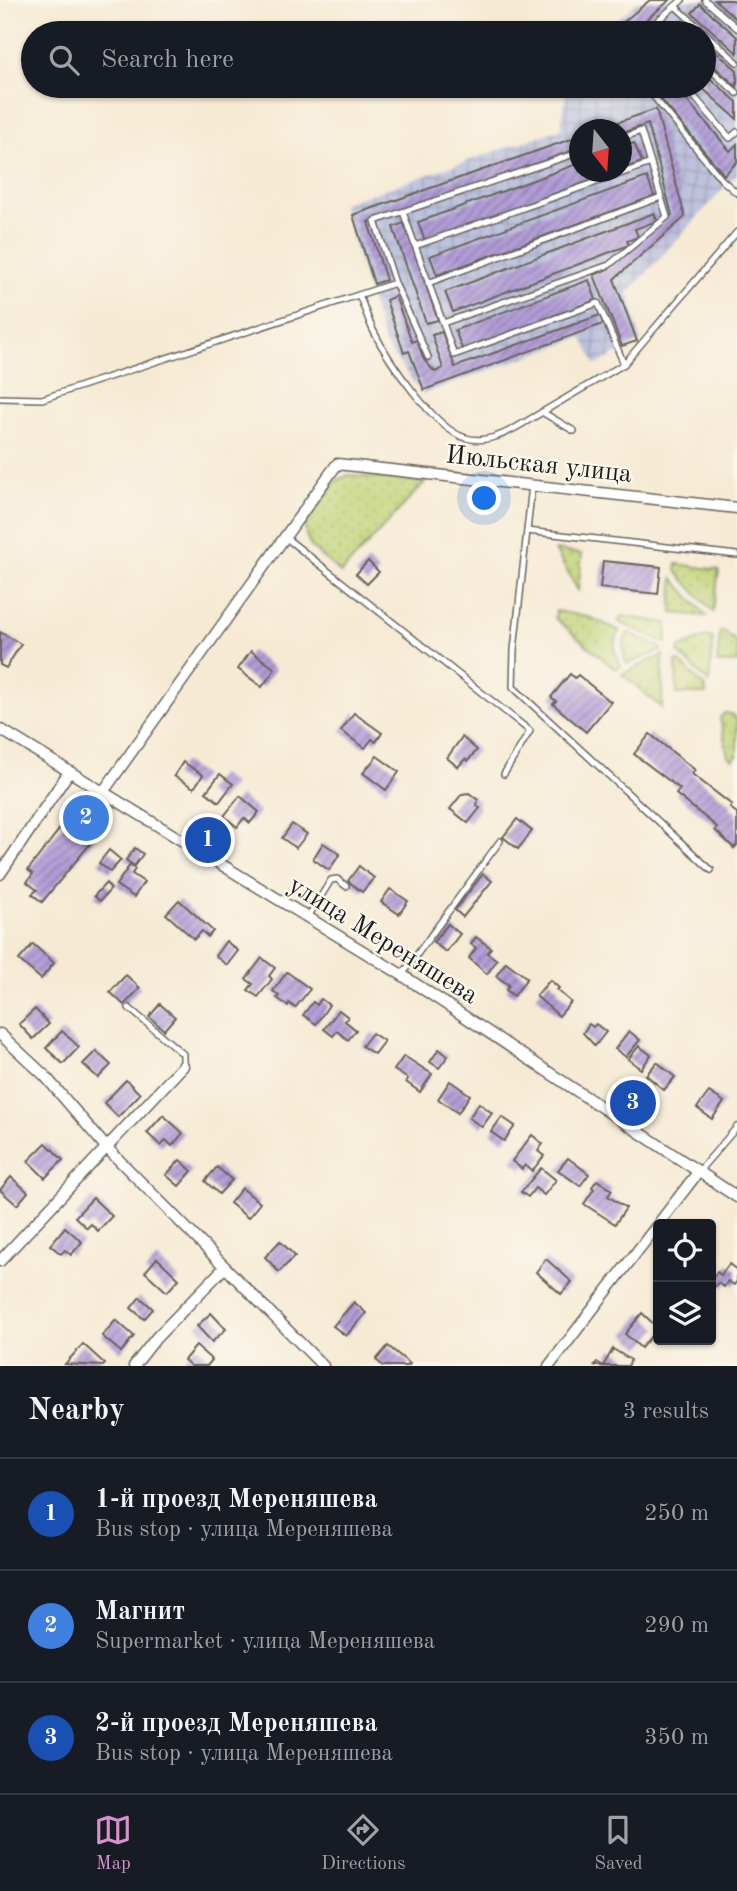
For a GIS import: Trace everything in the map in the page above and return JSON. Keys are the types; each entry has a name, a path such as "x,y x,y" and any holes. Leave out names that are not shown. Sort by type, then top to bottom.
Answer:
{"street":[{"name":"Июльская улица","path":"285,537 337,464 737,508"},
{"path":"103,792 285,537"},
{"name":"улица Мереняшева","path":"0,729 402,975 737,1197"},
{"path":"0,874 69,772"},
{"path":"0,1034 45,1076 106,1147 323,1366"},
{"path":"0,1261 183,1066"},
{"path":"548,1366 699,1171"},
{"path":"134,1366 156,1338 224,1268"}],"lane":[{"path":"658,21 682,0"},
{"path":"705,0 737,28"},
{"path":"674,6 691,21"},
{"path":"716,43 737,62"},
{"path":"716,75 737,93"},
{"path":"655,98 722,180 737,193"},
{"path":"695,98 730,138 737,132"},
{"path":"443,323 609,265 667,217 641,131 632,134"},
{"path":"428,357 394,283 375,221 569,155"},
{"path":"415,246 651,163"},
{"path":"428,283 661,197"},
{"path":"403,212 454,355 598,303 624,364"},
{"path":"359,295 373,331 418,398 454,434 469,439 499,437 624,364 737,232"},
{"path":"0,398 42,399 394,283"},
{"path":"542,412 574,431"},
{"path":"532,485 514,650 513,689 712,870"},
{"path":"527,531 737,555"},
{"path":"285,537 530,732 504,774"},
{"path":"402,975 500,841"},
{"path":"308,917 331,880 337,879 346,886"},
{"path":"129,1008 183,1054 183,1066"},
{"path":"699,1171 737,1127"}],"shaded area":[{"path":"640,0 737,0 737,174 628,293 641,341 596,365 582,337 423,394 384,343 342,204 560,129 566,98 716,98 716,21 615,21"}],"green space":[{"path":"348,475 425,482 341,573 311,547 305,525 336,481"},
{"path":"555,550 582,554 578,590"},
{"path":"677,564 719,570 713,612 676,571"},
{"path":"673,578 706,616 672,613"},
{"path":"556,611 588,617 619,630 614,648 621,666 615,669 555,618"},
{"path":"623,616 667,623 667,643 619,622"},
{"path":"724,631 737,643 737,663 717,663 720,632"},
{"path":"629,633 662,650 627,664 624,648"},
{"path":"708,636 713,639 709,683 678,652 680,648"},
{"path":"663,656 662,708 622,674"},
{"path":"679,661 706,688 706,694 677,694 676,662"},
{"path":"724,713 731,714 737,720 737,755 733,759 728,756 720,718"}],"building":[{"path":"650,0 670,0 645,21 625,21"},
{"path":"715,0 733,0 737,3 737,20"},
{"path":"700,4 737,37 737,53 716,34 716,21 701,21 692,13"},
{"path":"716,52 737,70 737,87 716,68"},
{"path":"716,84 737,102 737,119 713,98 716,98"},
{"path":"660,98 685,98 730,151 737,144 737,162 724,175"},
{"path":"656,109 685,217 614,279 637,341 622,346 594,275 610,268 672,215 648,124 632,130 632,119 628,119"},
{"path":"569,140 569,152 368,222 386,280 374,284 353,215"},
{"path":"632,144 642,162 632,166"},
{"path":"569,167 569,182 587,182 425,241 418,222"},
{"path":"647,177 654,196 437,275 430,256"},
{"path":"654,213 657,221 635,229 638,237 627,241 629,245 453,312 445,292"},
{"path":"404,223 438,320 426,323 393,227"},
{"path":"589,280 596,300 462,349 455,330"},
{"path":"395,296 412,342 417,340 424,360 435,372 443,368 432,335 442,332 455,367 600,315 603,324 424,390 409,351 404,353 386,300"},
{"path":"368,561 379,572 367,584 356,574"},
{"path":"603,561 661,567 658,594 600,588"},
{"path":"0,632 21,644 6,668 0,665"},
{"path":"251,651 275,669 262,687 238,669"},
{"path":"570,674 575,678 578,675 611,702 586,732 553,704 556,701 551,697"},
{"path":"354,713 382,733 376,742 372,739 365,748 341,731"},
{"path":"650,734 695,770 692,774 732,805 730,808 737,813 737,845 734,848 715,830 717,827 676,794 680,789 634,754"},
{"path":"462,737 477,750 468,761 465,759 458,767 447,758"},
{"path":"377,756 399,772 386,790 363,773"},
{"path":"183,762 203,775 194,788 174,776"},
{"path":"220,774 233,784 219,802 206,792"},
{"path":"469,793 478,800 477,806 480,808 468,823 450,809 462,794"},
{"path":"240,796 259,812 250,823 244,818 237,827 224,816"},
{"path":"88,812 105,826 42,902 32,894 37,890 27,882 33,874 28,870 69,817"},
{"path":"517,819 532,831 518,849 503,837"},
{"path":"292,824 307,834 296,848 282,838"},
{"path":"323,843 340,854 329,870 313,859"},
{"path":"135,848 143,854 134,866 126,860"},
{"path":"109,850 121,860 110,872 99,863"},
{"path":"130,865 135,869 132,874 144,882 134,897 116,885"},
{"path":"359,866 374,878 362,892 348,881"},
{"path":"483,874 492,881 463,917 455,910"},
{"path":"106,883 111,889 100,901 94,896"},
{"path":"390,889 408,901 399,914 381,902"},
{"path":"179,900 213,931 208,937 202,931 194,939 166,914"},
{"path":"448,924 460,934 446,952 433,942"},
{"path":"476,937 491,948 487,953 497,960 487,974 469,958 476,948 471,944"},
{"path":"226,941 238,951 227,965 215,956"},
{"path":"33,944 54,963 41,979 19,960"},
{"path":"262,958 275,968 269,976 272,979 258,997 248,990 253,984 246,979"},
{"path":"506,962 527,978 514,996 506,990 509,985 496,976"},
{"path":"287,972 310,989 295,1008 277,998 279,996 273,991"},
{"path":"126,975 140,988 124,1005 110,992"},
{"path":"550,980 571,1002 559,1016 536,996"},
{"path":"321,999 329,1005 316,1024 303,1015 313,1002 317,1005"},
{"path":"160,1004 175,1017 164,1030 149,1017"},
{"path":"35,1009 49,1024 33,1039 19,1024"},
{"path":"339,1010 348,1017 345,1021 356,1030 348,1040 337,1031 333,1036 324,1029"},
{"path":"589,1024 593,1027 596,1024 606,1032 595,1046 583,1033"},
{"path":"62,1031 79,1047 63,1064 46,1048"},
{"path":"629,1031 640,1040 626,1057 615,1049"},
{"path":"372,1033 384,1041 374,1054 362,1046"},
{"path":"639,1046 651,1055 641,1069 628,1059"},
{"path":"439,1049 448,1056 439,1068 430,1062"},
{"path":"96,1051 111,1065 98,1078 83,1064"},
{"path":"404,1056 432,1074 420,1092 406,1082 408,1079 394,1070"},
{"path":"657,1062 675,1077 664,1090 646,1075"},
{"path":"126,1080 140,1094 118,1117 104,1103"},
{"path":"450,1081 470,1095 458,1113 438,1099"},
{"path":"709,1092 724,1102 712,1119 697,1108"},
{"path":"479,1103 492,1113 482,1127 469,1118"},
{"path":"163,1115 183,1133 172,1146 166,1140 161,1146 147,1133"},
{"path":"502,1117 515,1126 504,1141 491,1132"},
{"path":"532,1135 543,1144 538,1151 544,1156 532,1171 525,1165 522,1169 512,1161"},
{"path":"46,1143 63,1160 45,1178 28,1161"},
{"path":"568,1158 589,1174 580,1186 558,1170"},
{"path":"180,1160 192,1171 179,1186 166,1175"},
{"path":"217,1167 232,1180 219,1194 205,1181"},
{"path":"541,1168 556,1180 544,1195 535,1188 528,1197 521,1192"},
{"path":"11,1177 28,1192 17,1205 0,1190"},
{"path":"597,1180 612,1190 608,1196 626,1208 615,1224 584,1204"},
{"path":"242,1188 260,1203 248,1218 230,1203"},
{"path":"93,1198 112,1216 98,1231 91,1224 87,1228 75,1217"},
{"path":"65,1227 82,1242 71,1255 65,1250 61,1254 50,1245"},
{"path":"280,1241 295,1256 279,1272 265,1257"},
{"path":"157,1258 179,1279 167,1292 145,1272"},
{"path":"546,1259 572,1282 561,1294 536,1272"},
{"path":"729,1264 737,1270 737,1281 734,1285 728,1281 724,1287 718,1283 716,1285 716,1273 721,1275"},
{"path":"140,1297 153,1309 144,1319 131,1308"},
{"path":"354,1302 366,1313 346,1336 333,1326"},
{"path":"211,1313 226,1329 212,1342 197,1326"},
{"path":"642,1313 653,1323 653,1334 641,1348 625,1334"},
{"path":"116,1320 134,1336 121,1352 102,1336"},
{"path":"83,1344 105,1364 103,1366 65,1364"},
{"path":"196,1346 212,1360 207,1366 191,1366 184,1360"},
{"path":"388,1346 410,1364 383,1366 376,1360"},
{"path":"613,1349 631,1360 628,1366 603,1366"}],"place":[{"name":"Магнит","path":"86,818"},
{"name":"1-й проезд Мереняшева","path":"208,840"},
{"name":"2-й проезд Мереняшева","path":"633,1103"}]}
